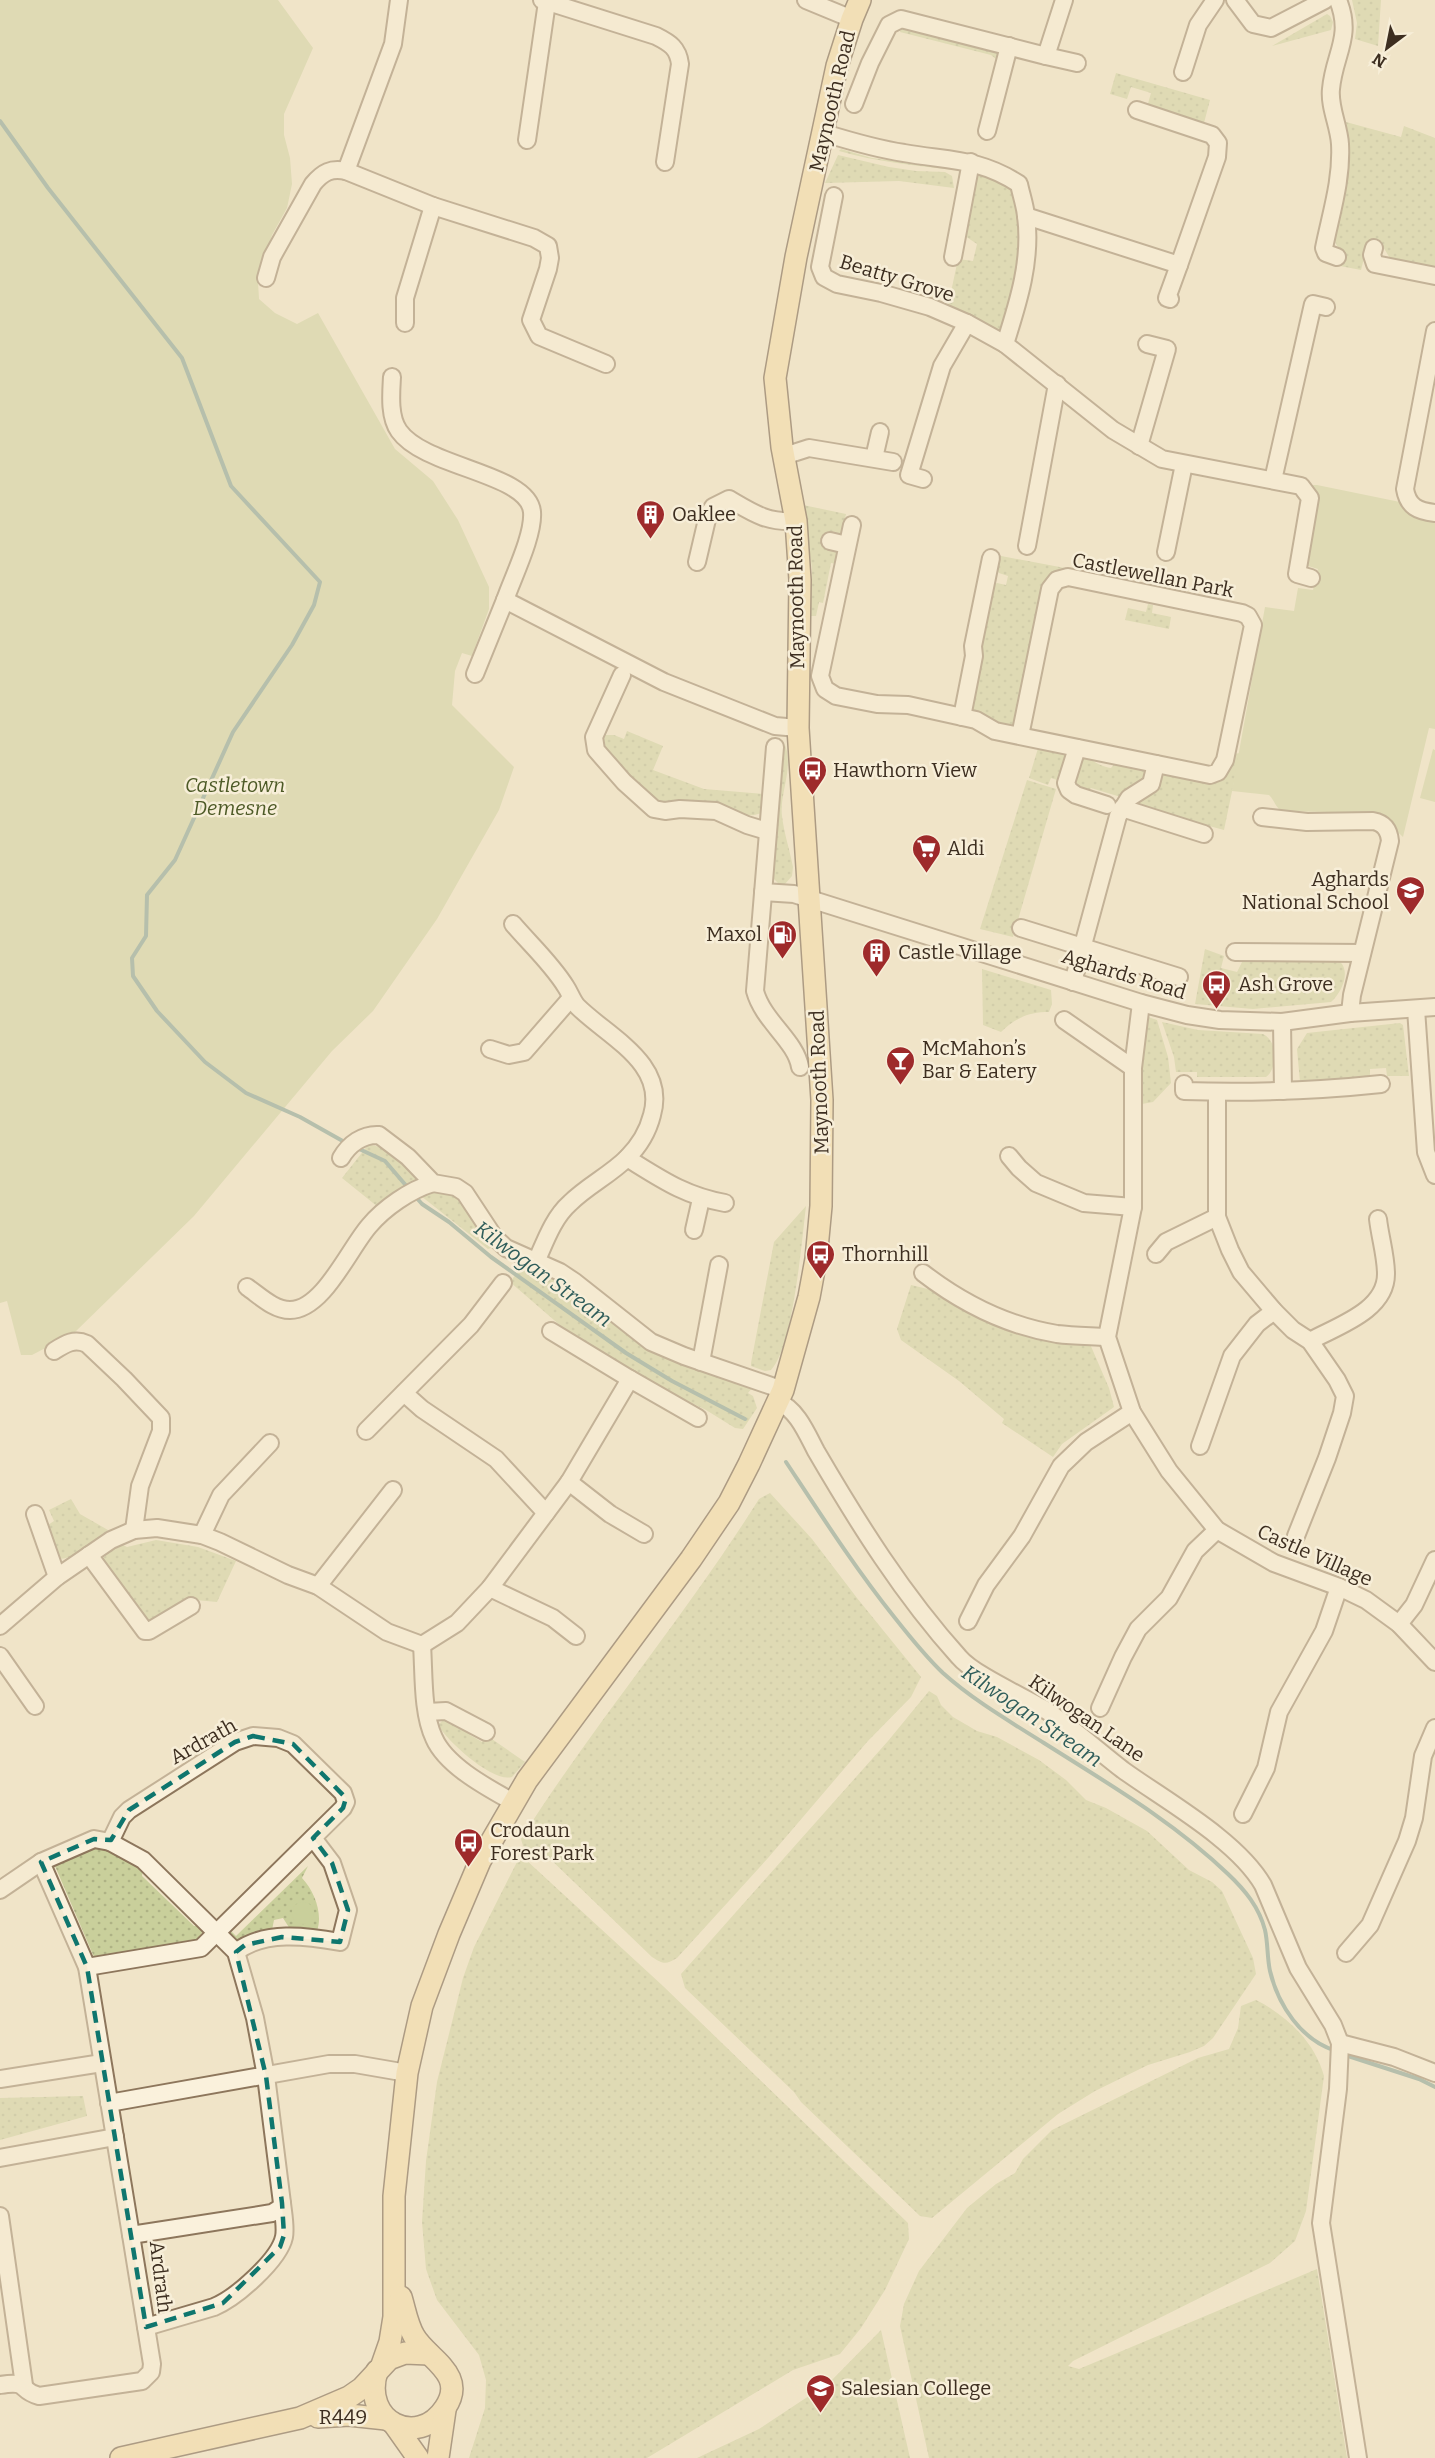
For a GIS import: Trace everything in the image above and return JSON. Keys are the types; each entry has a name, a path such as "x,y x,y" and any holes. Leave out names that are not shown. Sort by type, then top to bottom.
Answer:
{"main road":[{"name":"Maynooth Road","path":"394,2235 396,2160 407,2073 422,2006 480,1861 513,1802 543,1757 660,1602 722,1514 749,1464 780,1396 809,1297 816,1259 821,1206 822,1100 798,728 800,580 796,521 784,456 775,378 796,256 837,66 856,10"},
{"path":"394,2235 400,2294 409,2326 414,2337 445,2368 450,2378 451,2392 445,2410 438,2458"},
{"path":"394,2235 394,2317 392,2332 373,2384 374,2398 418,2458"},
{"path":"380,2368 389,2359 405,2353 429,2354"},
{"name":"R449","path":"300,2418 349,2397 362,2388 380,2368"},
{"path":"390,2421 406,2427 419,2427 434,2421 445,2410"},
{"name":"R449","path":"121,2458 300,2418 349,2415 390,2421"}],"street":[{"path":"346,171 393,44 399,0"},
{"path":"806,0 856,10"},
{"path":"1046,56 1064,0"},
{"path":"1183,72 1198,25 1215,0"},
{"path":"1235,0 1252,24 1271,28 1325,0"},
{"path":"1337,257 1326,253 1324,248 1341,173 1340,141 1330,93 1345,28 1344,16 1338,0"},
{"path":"527,140 544,1 656,36 672,44 679,54 680,64 665,162"},
{"path":"854,104 870,63 889,25 901,19 1077,63"},
{"path":"987,131 1009,46"},
{"path":"1137,110 1212,135 1218,143 1217,157 1167,298 1170,299"},
{"path":"824,134 903,153 971,162 1000,171 1019,184 1026,216 1026,254 1020,297 1005,344"},
{"name":"Beatty Grove","path":"953,257 971,162"},
{"path":"266,278 275,251 313,184 321,175 334,169 346,171 433,206 534,237 548,246 550,258 531,320 534,329 538,336 606,363"},
{"name":"Beatty Grove","path":"834,196 820,267 824,277 837,284 881,293 930,307 967,323 1005,344 1089,412 1162,459 1301,486 1310,498 1297,574 1311,578"},
{"path":"405,323 405,298 433,206"},
{"path":"1026,216 1179,265"},
{"path":"1374,248 1372,255 1375,264 1435,276"},
{"path":"1273,480 1313,304 1326,307"},
{"name":"Beatty Grove","path":"923,479 909,475 942,366 967,323"},
{"path":"1435,331 1405,489 1409,503 1415,508 1435,513"},
{"path":"1139,446 1167,349 1147,344"},
{"path":"392,377 391,403 398,430 417,449 439,460 511,487 525,495 531,504 533,516 530,534 475,674"},
{"path":"1028,546 1057,384"},
{"path":"874,458 880,432"},
{"path":"784,456 809,448 893,462"},
{"path":"1166,552 1184,464"},
{"path":"697,562 708,515 713,507 729,499 768,520 796,521"},
{"name":"Castlewellan Park","path":"852,525 820,676 825,689 836,696 877,704 908,705 976,720 995,731 1210,775 1218,772 1222,767 1253,625 1248,616 1242,613 1068,577 1057,580 1050,589 1020,736"},
{"path":"830,541 847,546"},
{"path":"962,717 974,656 973,646 994,577 991,558"},
{"path":"505,600 664,682 775,726 798,728"},
{"path":"622,675 594,737 596,750 624,782 654,808 665,811 680,808 716,811 767,831"},
{"path":"775,747 755,992 764,1013 798,1057 800,1067"},
{"path":"1077,748 1066,783 1069,790 1076,795 1204,834"},
{"path":"1114,807 1151,784 1156,764"},
{"path":"1073,982 1108,847 1114,807"},
{"path":"1262,817 1307,822 1373,821 1387,829 1390,841 1362,953 1350,1013"},
{"name":"Aghards Road","path":"763,892 785,892 810,899 1141,1003 1187,1015 1220,1020 1282,1022 1350,1013 1435,1007"},
{"path":"513,924 566,987 571,998 645,1068 652,1081 655,1103 651,1121 641,1140 627,1158 570,1202 554,1224 536,1262"},
{"path":"1022,928 1179,977"},
{"path":"1235,952 1362,953"},
{"path":"490,1049 509,1055 524,1052 571,998"},
{"name":"Castle Village","path":"1141,1003 1133,1068 1133,1207 1107,1337 1132,1412 1169,1471 1217,1530 1275,1563 1366,1600 1399,1624 1435,1662"},
{"path":"1416,1009 1426,1152 1435,1175"},
{"path":"1064,1020 1133,1068"},
{"path":"1282,1022 1283,1091"},
{"path":"1184,1084 1184,1091 1217,1092 1283,1091 1381,1084"},
{"path":"1217,1092 1217,1217 1230,1250 1241,1272 1274,1311 1293,1330 1310,1341 1337,1380 1345,1401 1316,1488 1296,1536"},
{"path":"349,1149 368,1135 384,1137 408,1157 433,1183"},
{"path":"1009,1156 1036,1183 1074,1199 1084,1203 1133,1207"},
{"path":"627,1158 673,1187 701,1199 725,1203"},
{"path":"257,1289 283,1310 299,1309 311,1304 369,1226 401,1200 433,1183 456,1187 462,1191 500,1243 513,1252 560,1272 594,1295 651,1342 780,1396"},
{"path":"694,1230 701,1199"},
{"path":"1156,1254 1166,1242 1217,1217"},
{"path":"1310,1341 1367,1310 1380,1296 1386,1275 1378,1219"},
{"path":"701,1362 719,1265"},
{"path":"923,1274 965,1302 994,1315 1055,1334 1107,1337"},
{"path":"366,1431 471,1324 503,1282"},
{"path":"1200,1446 1232,1356 1257,1324 1274,1311"},
{"path":"551,1331 698,1418"},
{"path":"54,1351 69,1342 87,1344 118,1372 161,1418 161,1431 140,1485 134,1530"},
{"path":"422,1645 457,1623 490,1588 569,1482 630,1379"},
{"path":"404,1393 422,1409 496,1459 546,1513"},
{"name":"Kilwogan Lane","path":"780,1396 799,1420 850,1509 895,1575 960,1659 1048,1712 1125,1771 1234,1849 1248,1864 1263,1885 1298,1968 1333,2025 1340,2052"},
{"path":"968,1621 986,1585 1022,1536 1061,1466 1086,1442 1132,1412"},
{"path":"202,1534 221,1495 270,1443"},
{"path":"569,1482 610,1514 644,1534"},
{"path":"318,1586 393,1490"},
{"path":"35,1514 57,1577"},
{"path":"0,1626 57,1577 117,1536 134,1530 157,1528 202,1534 288,1575 318,1586 387,1632 422,1645"},
{"path":"1100,1708 1138,1629 1169,1598 1195,1551 1217,1530"},
{"path":"89,1555 145,1630 149,1631 190,1606"},
{"path":"1399,1624 1414,1605 1435,1560"},
{"path":"1243,1814 1266,1768 1280,1712 1324,1631 1338,1587"},
{"path":"490,1588 553,1618 576,1636"},
{"path":"422,1645 428,1712 434,1739 444,1755 479,1782 513,1802"},
{"path":"0,1656 35,1706"},
{"path":"428,1712 446,1711 486,1732"},
{"path":"1346,1953 1370,1925 1407,1841 1414,1818 1423,1756 1435,1728"},
{"name":"Ardrath","path":"87,1967 201,1948 343,1808 346,1798 300,1749 285,1740 253,1736 235,1742 129,1810 122,1817 110,1842"},
{"path":"236,1952 245,1945 281,1930 340,1942 348,1910 332,1863 313,1838"},
{"path":"0,1890 41,1862 94,1839 110,1842 143,1860 236,1952 255,2018 266,2076 284,2235 274,2257 244,2288 214,2307 146,2327"},
{"path":"41,1862 87,1967 131,2235"},
{"path":"1358,2458 1321,2223 1340,2052 1394,2057 1435,2073"},
{"path":"0,2079 102,2063"},
{"path":"109,2103 329,2064 355,2064 407,2073"},
{"path":"0,2158 115,2137"},
{"name":"Ardrath","path":"0,2385 18,2382 24,2385 31,2394 39,2396 142,2381 151,2372 152,2364 131,2235 272,2213 280,2208 282,2203"},
{"path":"0,2216 24,2385"}],"highlighted area":[{"path":"253,1736 293,1744 346,1798 343,1808 313,1838 332,1863 348,1910 340,1942 282,1937 245,1945 236,1952 266,2076 282,2203 284,2235 280,2247 223,2303 146,2327 87,1967 41,1862 94,1839 111,1840 129,1810 235,1742"}],"green space":[{"name":"Castletown Demesne","path":"0,0 278,0 313,48 284,114 284,135 290,158 292,184 287,208 272,235 258,282 259,299 275,313 297,324 318,313 395,449 433,481 458,520 489,587 489,609 472,656 462,653 455,671 452,705 514,767 499,810 437,919 373,1011 332,1051 194,1216 74,1333 32,1355 21,1355 7,1301 0,1303"},
{"path":"1352,0 1381,0 1378,46 1355,39 1357,23"},
{"path":"1327,14 1333,22 1331,30 1272,46"},
{"path":"902,25 997,50 1000,53 997,66 996,59 991,55 900,32"},
{"path":"1116,73 1210,100 1204,123 1147,107 1151,93 1131,87 1127,99 1110,94"},
{"path":"1346,122 1401,137 1404,126 1435,138 1435,268 1391,260 1382,245 1368,242 1361,270 1340,266 1343,250 1337,246 1334,231 1347,173"},
{"path":"841,149 872,158 954,168 953,170 881,161 839,151"},
{"path":"838,155 889,167 945,172 952,176 954,188 899,181 825,183"},
{"path":"990,175 1010,187 1015,197 1019,228 1018,266 1012,310 1000,329 992,329 948,306 958,259 973,261 977,244 965,236 974,180 978,176"},
{"path":"1307,485 1400,502 1429,520 1435,521 1435,729 1429,728 1403,837 1374,813 1281,811 1269,795 1232,791 1265,607 1294,611 1298,588 1313,590 1318,569 1308,566 1306,559"},
{"path":"803,505 846,514 842,532 836,536 832,546 839,554 837,564 831,563 823,603 819,602 816,616 811,616 812,568"},
{"path":"996,555 1065,568 1012,728 993,724 971,711 978,649 993,585 997,583 1006,585 1008,576 999,573 995,567"},
{"path":"1148,604 1153,605 1152,613 1171,617 1169,629 1125,620 1128,608 1146,612"},
{"path":"627,731 663,746 653,770 704,789 764,794 761,813 739,815 704,812 670,805 648,797 621,771 600,741 603,735 614,735 624,739"},
{"path":"783,741 787,750 788,769 782,816 793,867 792,876 785,884 779,884 774,879 772,859 778,742"},
{"path":"1039,745 1066,753 1060,781 1051,778 1048,785 1029,778"},
{"path":"1433,749 1435,750 1435,802 1420,798"},
{"path":"1240,753 1224,830 1198,823 1196,826 1136,805 1137,802 1150,796 1165,773 1206,781 1234,754"},
{"path":"1082,756 1111,768 1116,762 1143,769 1146,777 1124,798 1091,788 1086,793 1074,786 1074,778"},
{"path":"1027,780 1056,789 1013,937 980,929"},
{"path":"1205,949 1224,956 1221,968 1237,972 1243,960 1338,960 1344,969 1344,981 1339,993 1331,1002 1253,1009 1195,1004"},
{"path":"982,969 1051,990 1052,1004 1049,1012 1023,1017 1001,1032 983,1025"},
{"path":"1148,1017 1157,1020 1168,1057 1171,1083 1153,1102 1142,1104 1143,1024"},
{"path":"1162,1022 1198,1030 1263,1034 1268,1037 1274,1048 1273,1067 1266,1077 1197,1077 1197,1072 1176,1072 1174,1057"},
{"path":"1400,1023 1403,1025 1409,1076 1387,1076 1386,1068 1370,1069 1370,1077 1364,1082 1300,1082 1297,1049 1307,1033"},
{"path":"368,1145 383,1148 417,1177 416,1181 378,1207 342,1178"},
{"path":"442,1190 451,1193 465,1206 494,1247 488,1249 421,1196"},
{"path":"806,1206 791,1317 779,1358 771,1370 765,1371 751,1366 751,1363 774,1242"},
{"path":"523,1265 557,1280 595,1304 637,1343 658,1355 753,1387 748,1393 753,1396 757,1408 743,1429 735,1428 706,1410 645,1380 569,1333 510,1282"},
{"path":"911,1285 936,1291 958,1306 985,1319 1090,1344 1109,1388 1114,1407 1062,1444 1053,1457 1002,1423 1004,1419 959,1381 901,1340 897,1329"},
{"path":"770,1493 812,1539 921,1677 911,1697 867,1742 768,1858 677,1958 667,1963 662,1962 652,1957 547,1856 523,1846 521,1839 579,1753 731,1543 759,1499"},
{"path":"71,1499 80,1514 108,1530 76,1554 63,1559 57,1558 45,1534 48,1525 54,1521 49,1510"},
{"path":"156,1540 198,1547 236,1561 217,1602 196,1600 149,1624 101,1560 119,1543 127,1547"},
{"path":"929,1691 937,1696 941,1705 953,1717 1039,1760 1066,1780 1086,1800 1106,1808 1147,1831 1189,1870 1212,1882 1222,1891 1253,1958 1256,1974 1213,2038 1204,2046 1148,2065 1095,2091 1058,2114 932,2218 920,2216 801,2102 794,2092 685,1988 681,1974 888,1741"},
{"path":"444,1719 472,1733 470,1735 482,1742 486,1735 525,1762 512,1777 494,1774 472,1760 451,1741 438,1725"},
{"path":"98,1845 143,1869 142,1876 194,1926 200,1926 203,1930 199,1940 94,1957 55,1866"},
{"path":"525,1859 663,1986 908,2223 909,2239 885,2290 861,2328 840,2354 793,2370 647,2458 469,2458 485,2408 486,2380 479,2355 437,2300 426,2269 422,2222 426,2161 437,2082 463,1978 474,1947 517,1862"},
{"path":"308,1866 302,1878 317,1903 319,1924 317,1931 290,1929 283,1918 274,1920 272,1930 237,1945 228,1935 230,1930 236,1936"},
{"path":"303,1902 311,1905 314,1913 311,1921 303,1924 295,1921 292,1913 295,1905"},
{"path":"1256,2000 1278,2013 1298,2031 1314,2052 1324,2076 1306,2211 1295,2241 1270,2263 1073,2361 1068,2366 1079,2369 1317,2269 1347,2458 929,2458 900,2326 904,2304 919,2271 967,2208 996,2184 1015,2173 1023,2159 1052,2130 1198,2058 1229,2049 1238,2028 1241,2006"},
{"path":"83,2096 87,2116 0,2140 0,2098"},
{"name":"Salesian College","path":"881,2330 910,2458 697,2458 759,2429 830,2382"}],"waterway":[{"path":"0,121 48,188 182,358 231,486 320,582 314,605 292,645 233,732 175,860 147,895 146,936 132,958 133,976 157,1011 205,1062 246,1093 300,1117 348,1144"},
{"name":"Kilwogan Stream","path":"357,1148 385,1161 409,1189"},
{"name":"Kilwogan Stream","path":"414,1195 422,1204 449,1222 491,1257 626,1353 672,1381 745,1419"},
{"name":"Kilwogan Stream","path":"786,1462 880,1599 943,1673 992,1710 1162,1820 1207,1855 1240,1886 1251,1899 1262,1922 1266,1935 1270,1971 1285,2008 1293,2020 1312,2039 1336,2051"},
{"path":"1345,2055 1419,2079 1435,2087"}],"place":[{"name":"Oaklee","path":"651,540"},
{"name":"Hawthorn View","path":"812,796"},
{"name":"Aldi","path":"926,874"},
{"name":"Aghards National School","path":"1410,916"},
{"name":"Maxol","path":"783,960"},
{"name":"Castle Village","path":"877,978"},
{"name":"Ash Grove","path":"1217,1010"},
{"name":"McMahon’s Bar & Eatery","path":"901,1086"},
{"name":"Thornhill","path":"821,1280"},
{"name":"Crodaun Forest Park","path":"469,1868"},
{"name":"Salesian College","path":"820,2414"}]}
